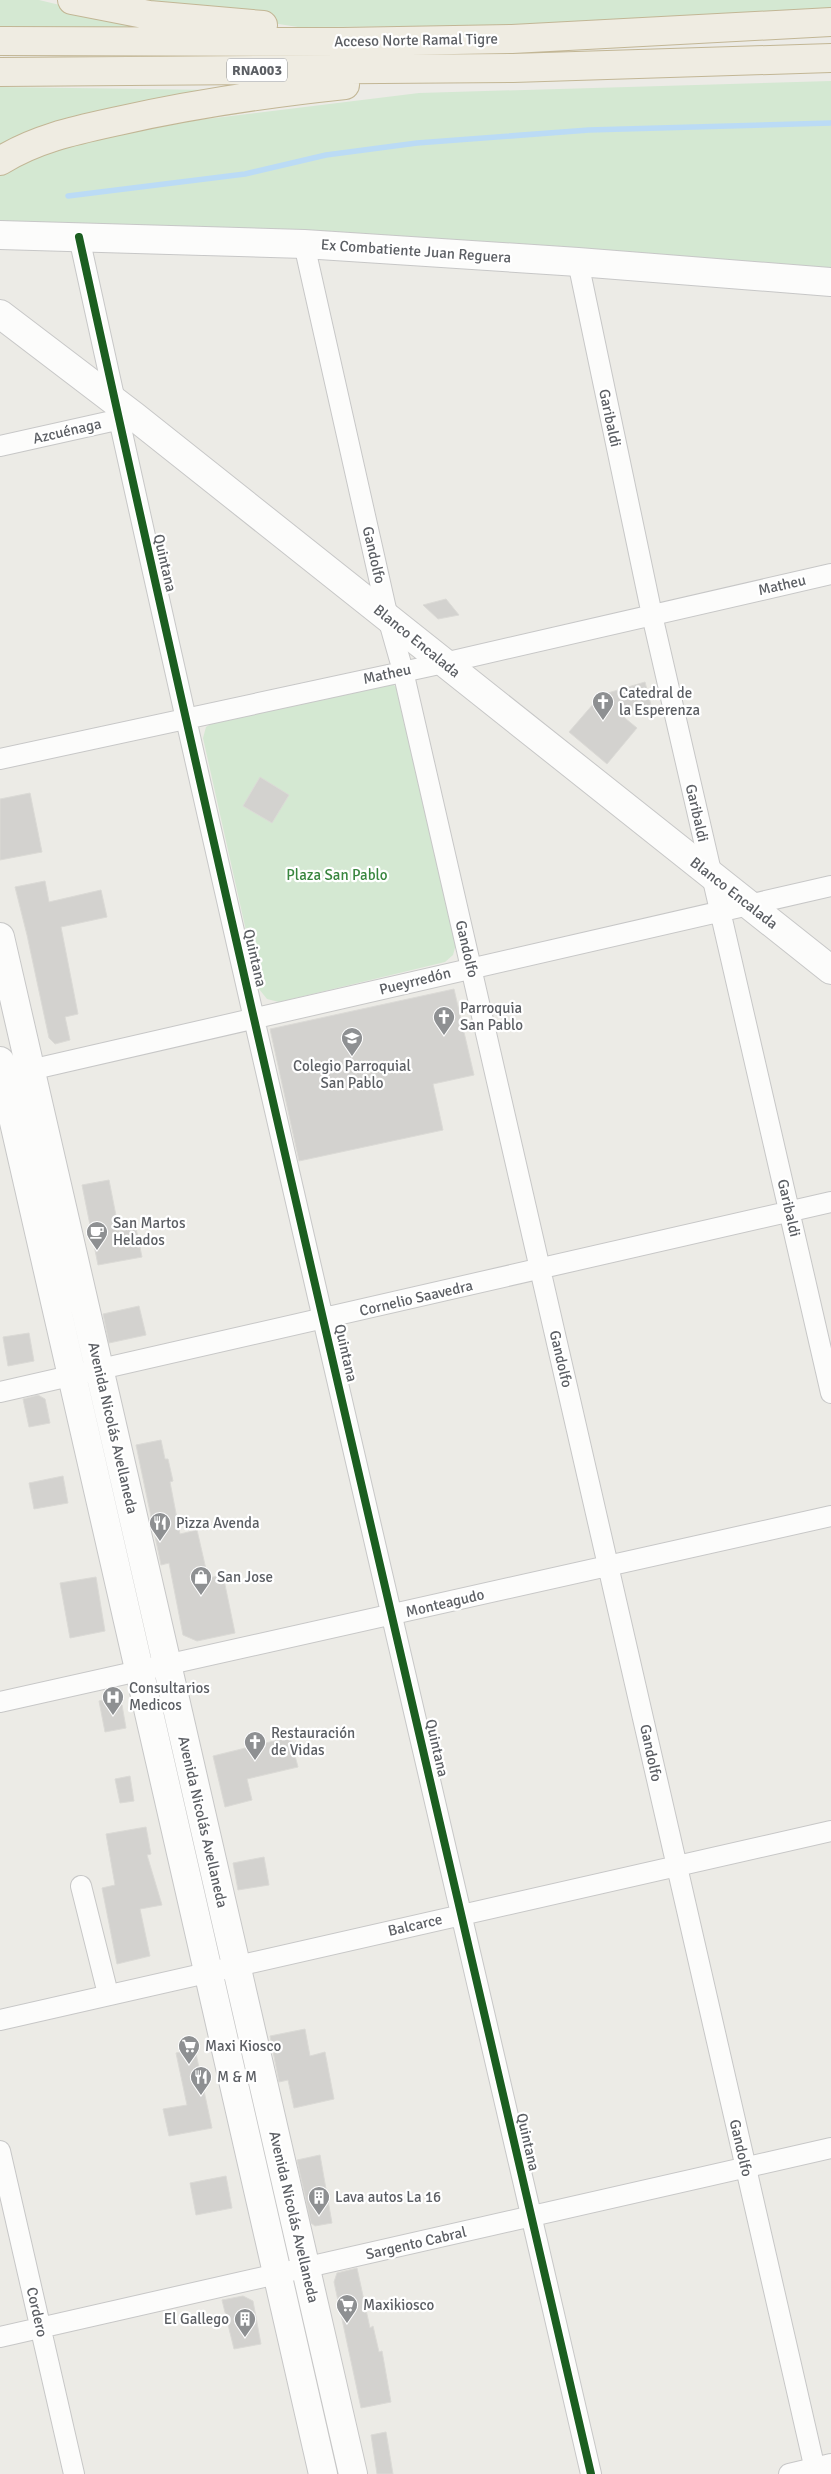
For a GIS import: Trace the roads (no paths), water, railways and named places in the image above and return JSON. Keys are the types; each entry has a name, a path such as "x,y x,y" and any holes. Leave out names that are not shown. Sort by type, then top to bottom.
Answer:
{"highway":[{"path":"72,0 148,15 194,20 512,39"},
{"path":"785,25 831,17"},
{"name":"Acceso Norte Ramal Tigre","path":"0,41 342,42 512,39 831,22"},
{"name":"Acceso Norte Ramal Tigre","path":"0,72 513,68 831,58"},
{"path":"792,60 831,62"},
{"path":"0,161 42,140 121,120 205,103 265,93 513,68"}],"main road":[{"name":"Ex Combatiente Juan Reguera","path":"0,235 304,244 578,262 831,282"},
{"name":"Blanco Encalada","path":"0,314 388,618 831,970"},
{"name":"Avenida Nicolás Avellaneda","path":"0,936 353,2474"},
{"name":"Avenida Nicolás Avellaneda","path":"1,1071 324,2474"}],"street":[{"name":"Quintana","path":"79,237 123,412 187,719 255,1020 591,2474"},
{"name":"Gandolfo","path":"304,244 388,618 403,671 472,967 539,1270 610,1566 676,1866 746,2168 820,2469"},
{"name":"Garibaldi","path":"578,262 652,615 831,1393"},
{"name":"Azcuénaga","path":"0,446 123,412"},
{"name":"Matheu","path":"0,759 444,663 831,574"},
{"name":"Pueyrredón","path":"1,1071 32,1070 255,1020 472,967 831,886"},
{"name":"Cornelio Saavedra","path":"0,1392 790,1213 831,1202"},
{"name":"Monteagudo","path":"0,1702 831,1516"},
{"name":"Balcarce","path":"0,2020 831,1831"},
{"path":"81,1886 108,1994"},
{"name":"Sargento Cabral","path":"0,2337 831,2148"},
{"name":"Cordero","path":"0,2150 74,2474"},
{"path":"789,2474 820,2469"}],"waterway":[{"path":"68,196 245,174 326,155 417,143 589,130 831,123"}],"place":[{"name":"Catedral de la Esperenza","path":"603,721"},
{"name":"Parroquia San Pablo","path":"444,1036"},
{"name":"Colegio Parroquial San Pablo","path":"352,1057"},
{"name":"San Martos Helados","path":"97,1251"},
{"name":"Pizza Avenda","path":"160,1542"},
{"name":"San Jose","path":"201,1596"},
{"name":"Consultarios Medicos","path":"113,1716"},
{"name":"Restauración de Vidas","path":"255,1761"},
{"name":"Maxi Kiosco","path":"189,2065"},
{"name":"M & M","path":"201,2096"},
{"name":"Lava autos La 16","path":"319,2216"},
{"name":"Maxikiosco","path":"347,2324"},
{"name":"El Gallego","path":"245,2338"}],"park label":[{"name":"Plaza San Pablo","path":"337,875"}]}
